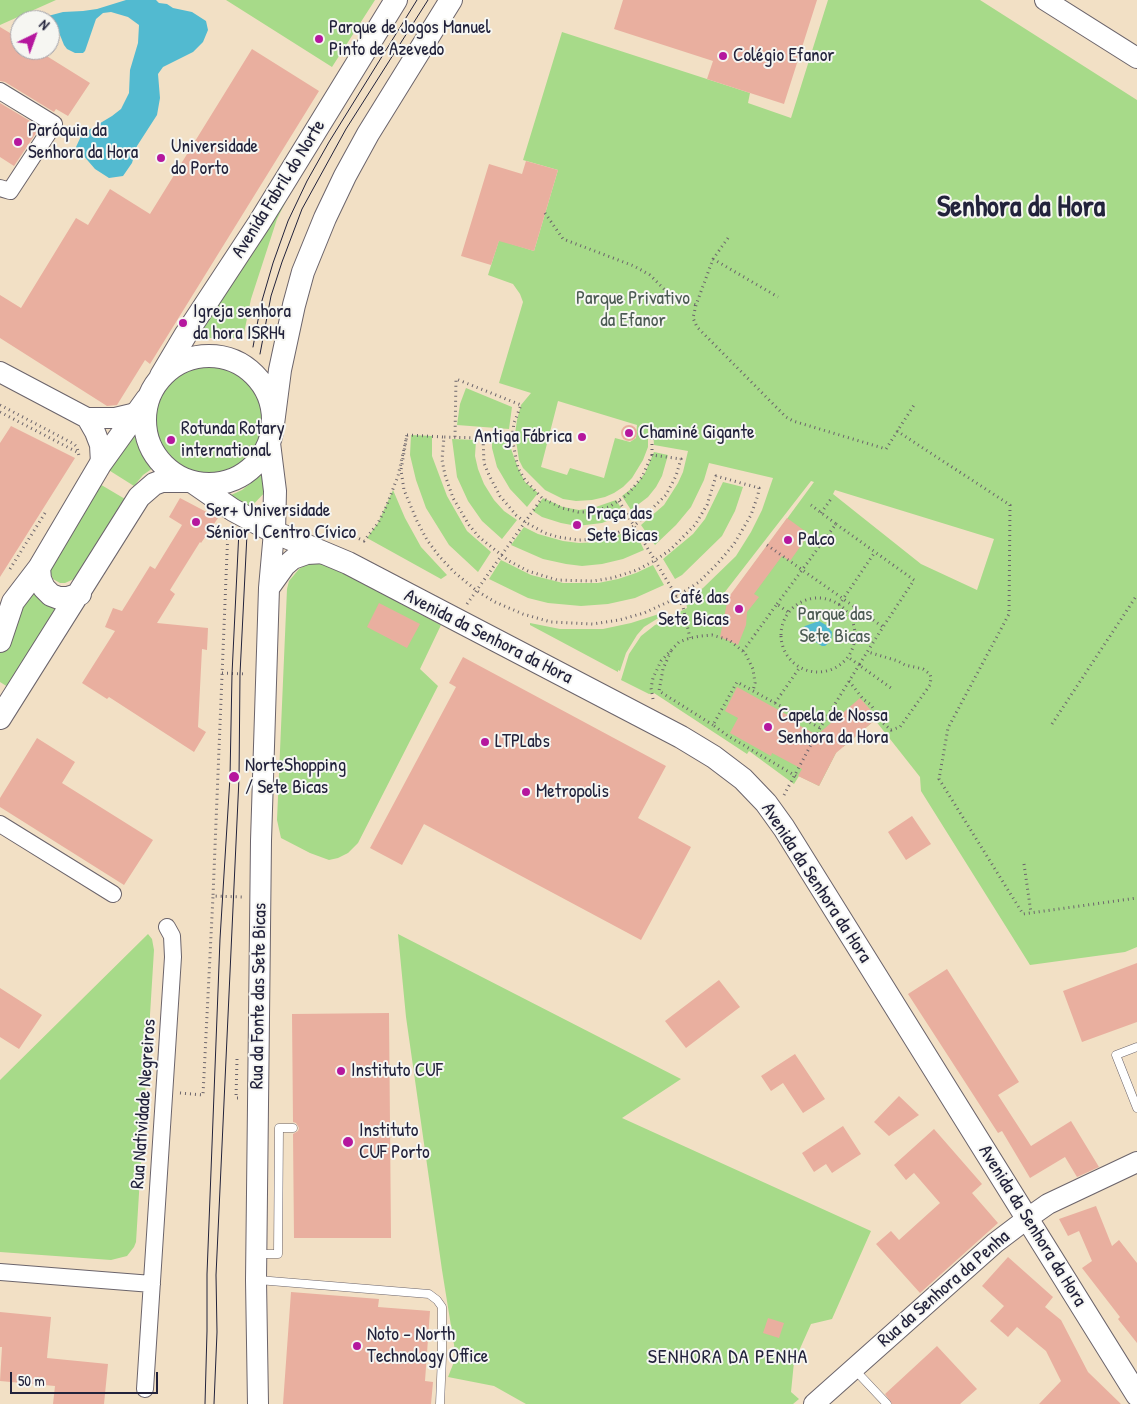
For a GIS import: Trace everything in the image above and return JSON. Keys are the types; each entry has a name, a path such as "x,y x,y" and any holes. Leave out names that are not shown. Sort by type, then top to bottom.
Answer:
{"main road":[{"name":"Avenida Fabril do Norte","path":"161,376 186,334 259,223 396,0"},
{"path":"0,718 145,491 162,480 209,484 228,481 245,473 260,460 271,433 280,370 294,305 303,272 325,218 368,134 451,0"},
{"path":"0,642 6,611 38,568 93,460 142,404 161,376 176,364 195,357 214,356 234,361 250,371 263,386 271,404 271,433"},
{"path":"142,404 147,438 156,457 171,472 190,482"},
{"name":"Rua da Fonte das Sete Bicas","path":"271,433 275,522"},
{"name":"Avenida da Senhora da Hora","path":"190,482 233,510 275,522 325,553 681,737 714,757 743,779 766,803 784,828 1137,1395"},
{"path":"38,568 44,588 52,595 59,598 68,598 80,594"}],"street":[{"path":"1045,0 1137,58"},
{"path":"0,91 54,124 10,191 0,188"},
{"path":"0,373 87,418 115,418 142,404"},
{"path":"87,418 95,432 102,452 93,460"},
{"name":"Rua da Fonte das Sete Bicas","path":"258,1404 256,1254 261,841 269,588 275,522"},
{"path":"269,588 285,566 293,559 306,554 325,553"},
{"path":"0,824 113,894"},
{"name":"Rua Natividade Negreiros","path":"145,1389 173,946 172,936 167,927"},
{"name":"Rua da Senhora da Penha","path":"814,1404 995,1243 1028,1218 1048,1204 1137,1162"},
{"path":"0,1272 152,1284"}],"lane":[{"path":"1137,1047 1116,1055 1137,1108"},
{"path":"256,1254 278,1254 279,1128 293,1128"},
{"path":"256,1280 429,1294 442,1307 440,1404"},
{"path":"854,1368 886,1404"}],"path":[{"path":"545,212 563,239 634,266 650,275 665,290 678,299 696,305"},
{"path":"728,238 713,259 693,318 698,327 786,417 793,421 886,449 914,405"},
{"path":"713,259 778,298"},
{"path":"455,437 456,379 521,405 514,423 512,438 518,468 525,480 542,498 562,508 578,512 603,509 627,495 640,481 652,455 652,434"},
{"path":"0,405 74,444 79,453 78,460"},
{"path":"0,412 93,460"},
{"path":"897,431 1010,505 1009,614 948,728 939,779 1023,914 1137,898"},
{"path":"407,435 512,438"},
{"path":"341,530 364,541 378,523 398,476 407,435"},
{"path":"407,435 401,470 404,490 417,521 439,556 477,591 510,609 551,622 579,624 606,622 632,617 658,608 677,597 709,572 734,544 751,515 759,488 716,476 707,505 695,525 670,550 654,561 637,570 612,578 576,582 557,580 528,571 501,556 479,537 469,525 453,498 445,475 442,460 444,437"},
{"path":"483,438 484,463 494,485 507,505 525,522 546,533 578,540 602,539 634,526 666,495 674,482 681,459 652,455"},
{"path":"477,591 542,498"},
{"path":"821,513 830,499"},
{"path":"619,501 683,607 690,638"},
{"path":"675,646 663,669 659,691 714,725 728,736 796,776 820,728 914,580 811,505"},
{"path":"5,576 47,510"},
{"path":"743,651 836,524"},
{"path":"165,1093 203,1095 228,527"},
{"path":"767,545 883,627"},
{"path":"839,605 875,552"},
{"path":"1052,724 1137,595"},
{"path":"816,598 828,599 839,605 848,613 854,629 855,640 848,656 836,667 826,671 815,672 800,667 787,655 781,639 783,622 788,612 798,604 816,598"},
{"path":"778,604 788,612"},
{"path":"652,694 655,672 661,661 675,646 690,638 705,636 720,637 735,643 743,651 753,669 755,680 753,691"},
{"path":"849,681 864,699 872,705 883,723 891,730 900,727 930,685 930,674 923,669 868,652"},
{"path":"848,656 891,688"},
{"path":"775,703 800,667"},
{"path":"222,673 252,674"},
{"path":"714,725 737,682 820,728"},
{"path":"1024,864 1031,913"},
{"path":"213,896 242,897"}],"green space":[{"path":"0,0 56,0 34,10 10,10 10,21 0,25"},
{"name":"Parque de Jogos Manuel Pinto de Azevedo","path":"226,0 375,0 332,67"},
{"path":"828,0 980,0 1137,100 1137,947 1125,952 1030,965 921,791 920,777 875,720 843,747 840,745 819,786 799,776 794,784 749,751 747,754 654,693 649,694 621,680 629,654 641,636 655,625 668,620 667,618 687,608 686,600 703,588 736,556 762,510 773,478 709,463 704,480 691,507 655,545 641,525 664,505 678,483 688,451 654,445 653,430 648,429 648,447 643,460 632,478 623,487 605,497 576,501 563,499 545,490 523,468 519,460 515,434 517,420 521,405 531,393 499,383 523,302 513,284 488,275 499,240 534,251 558,170 523,160 562,32 750,93 748,103 791,118","holes":["558,401 637,425 636,438 630,442 615,438 604,478 570,468 567,475 541,467","811,481 814,482 728,599 721,597","835,490 994,539 977,590 921,564 833,494"]},
{"path":"315,143 277,219 251,299 243,338 197,338"},
{"path":"209,367 229,371 246,383 258,400 262,420 258,440 246,457 229,469 209,473 189,469 172,457 160,440 156,420 160,400 172,383 189,371"},
{"path":"466,388 512,407 509,429 457,425 460,404"},
{"path":"134,425 138,446 142,455 153,468 143,475 134,486 107,469"},
{"path":"492,434 508,435 510,446 525,482 538,493 527,507 510,489 497,467 492,448"},
{"path":"411,435 432,436 432,456 447,496 467,531 491,552 478,572 449,545 426,508 410,455"},
{"path":"452,439 476,440 475,456 484,484 504,511 517,520 502,539 482,521 468,501 457,477"},
{"path":"654,452 668,455 662,476 648,497 631,510 622,496 636,485 645,473"},
{"path":"269,465 270,487 246,512 220,497 242,490 261,475"},
{"path":"723,482 743,487 735,511 722,536 682,575 675,579 663,559 693,534 705,519"},
{"path":"98,483 125,499 74,579 60,583 53,579 49,569"},
{"path":"393,490 405,518 421,547 447,575 441,579 367,538 378,523"},
{"path":"543,498 563,507 579,510 593,508 616,500 625,514 602,523 577,526 561,523 542,517 533,511"},
{"path":"524,527 538,534 579,543 599,542 634,529 644,550 623,559 602,564 582,566 566,564 543,559 511,545"},
{"path":"501,560 531,575 563,583 598,583 618,579 653,565 664,585 635,598 608,604 581,606 548,603 528,598 489,579"},
{"path":"315,562 325,563 441,625 420,669 438,686 358,843 348,853 329,860 310,853 281,838 277,820 287,589 289,581 299,569"},
{"path":"35,585 60,603 8,687 0,682 0,652"},
{"path":"659,614 660,617 644,627 637,635 626,653 618,672 530,625 530,623 560,629 603,629"},
{"path":"148,934 152,939 154,950 136,1242 134,1247 127,1256 111,1260 0,1252 0,1080"},
{"path":"398,934 681,1079 622,1118 871,1231 832,1319 811,1324 794,1362 791,1392 799,1399 793,1404 526,1404 494,1386 448,1377 456,1357 406,1017"}],"water":[{"path":"126,0 156,0 173,8 192,12 206,21 208,30 203,42 193,52 163,67 158,74 160,98 157,115 137,146 132,163 123,176 109,178 95,169 76,147 82,134 121,109 129,93 130,70 138,43 139,25 128,17 111,12 103,13 96,19 83,53 75,53 67,49 60,35 60,13 97,9"},
{"path":"819,621 832,632 831,641 825,646 806,636 802,630 805,626"}],"building":[{"name":"Colégio Efanor","path":"623,0 817,0 784,104 707,79 713,61 614,29"},
{"path":"0,27 10,33 10,60 53,60 90,83 68,116 56,109 54,112 5,82 0,81"},
{"path":"252,49 319,91 150,364 145,360 117,405 107,406 0,338 0,295 21,308 76,218 88,225 110,189 150,214"},
{"name":"Paróquia da Senhora da Hora","path":"0,103 40,127 14,166 0,157"},
{"path":"526,161 558,170 534,251 499,241 491,265 461,256 489,164 522,174"},
{"name":"Chaminé Gigante","path":"629,425 637,433 629,441 621,433"},
{"path":"11,426 75,458 0,577 0,443"},
{"path":"180,498 218,518 200,542 170,590 175,594 157,623 208,628 207,650 202,649 198,727 206,732 194,752 109,697 107,699 82,683 115,631 105,627 113,608 122,611 150,566 155,569 182,525 169,517"},
{"path":"787,518 809,534 790,561 782,556 754,594 759,597 747,612 746,625 738,645 720,637 728,598"},
{"path":"379,603 420,624 407,648 367,627"},
{"name":"Metropolis","path":"463,657 666,766 638,818 691,847 641,940 424,824 402,865 370,848 456,687 449,683"},
{"path":"737,687 793,718 791,721 817,735 860,698 876,716 873,718 875,720 836,753 819,786 798,776 802,769 772,753 771,756 730,733 738,718 725,711"},
{"path":"37,738 75,762 62,783 153,840 124,885 0,807 0,798"},
{"path":"912,816 931,844 906,860 888,832"},
{"path":"1137,963 1137,1022 1082,1042 1063,991"},
{"path":"947,969 1019,1082 998,1095 1031,1146 1071,1121 1099,1167 1077,1177 1065,1157 1030,1178 1002,1131 998,1133 908,994"},
{"path":"719,980 740,1007 686,1048 665,1021"},
{"path":"0,988 42,1015 19,1049 0,1037"},
{"name":"Instituto CUF","path":"389,1013 391,1238 294,1238 293,1134 299,1128 293,1122 292,1014"},
{"path":"795,1054 825,1099 803,1113 783,1083 771,1091 761,1076"},
{"path":"899,1096 919,1115 889,1136 874,1122"},
{"path":"843,1126 861,1154 832,1173 826,1164 814,1172 802,1153"},
{"path":"934,1129 982,1184 972,1193 998,1223 920,1293 876,1244 891,1231 899,1240 940,1203 914,1173 906,1180 894,1165"},
{"path":"1096,1206 1112,1246 1119,1240 1137,1263 1137,1343 1118,1319 1120,1317 1082,1268 1092,1261 1079,1231 1068,1236 1059,1219"},
{"path":"1008,1257 1053,1297 1045,1307 1061,1320 1088,1372 1121,1404 1039,1404 1061,1381 1046,1351 1017,1327 1008,1337 990,1321 1004,1306 982,1286"},
{"name":"Noto - North Technology Office","path":"291,1292 379,1299 378,1307 430,1311 425,1381 433,1382 431,1404 283,1404"},
{"path":"0,1312 51,1317 47,1358 108,1364 104,1404 53,1404 55,1386 0,1381 2,1347 0,1347"},
{"path":"768,1318 784,1323 779,1338 763,1333"},
{"path":"937,1346 977,1389 960,1404 892,1404 885,1394"}],"tram line":[{"path":"253,347 261,304 288,221 307,181 329,142 417,0"},
{"path":"260,354 271,296 302,209 346,129 428,0"},
{"path":"205,1404 207,1274 220,939 230,777 232,674 239,530"},
{"path":"214,1404 217,1332 216,1275 239,778 240,674 247,534"}],"place":[{"name":"Parque de Jogos Manuel Pinto de Azevedo","path":"319,39"},
{"name":"Colégio Efanor","path":"723,56"},
{"name":"Paróquia da Senhora da Hora","path":"18,142"},
{"name":"Universidade do Porto","path":"161,158"},
{"name":"Igreja senhora da hora ISRH4","path":"183,323"},
{"name":"Chaminé Gigante","path":"629,433"},
{"name":"Antiga Fábrica","path":"582,437"},
{"name":"Rotunda Rotary international","path":"171,440"},
{"name":"Ser+ Universidade Sénior | Centro Cívico","path":"196,522"},
{"name":"Praça das Sete Bicas","path":"577,525"},
{"name":"Palco","path":"788,540"},
{"name":"Café das Sete Bicas","path":"739,609"},
{"name":"Capela de Nossa Senhora da Hora","path":"768,727"},
{"name":"LTPLabs","path":"485,742"},
{"name":"NorteShopping / Sete Bicas","path":"234,777"},
{"name":"Metropolis","path":"526,792"},
{"name":"Instituto CUF","path":"341,1071"},
{"name":"Instituto CUF Porto","path":"348,1142"},
{"name":"Noto - North Technology Office","path":"357,1346"}],"district":[{"name":"Senhora da Hora","path":"1021,208"},
{"name":"SENHORA DA PENHA","path":"728,1358"}],"park label":[{"name":"Parque Privativo da Efanor","path":"633,310"},
{"name":"Parque das Sete Bicas","path":"835,626"}]}
